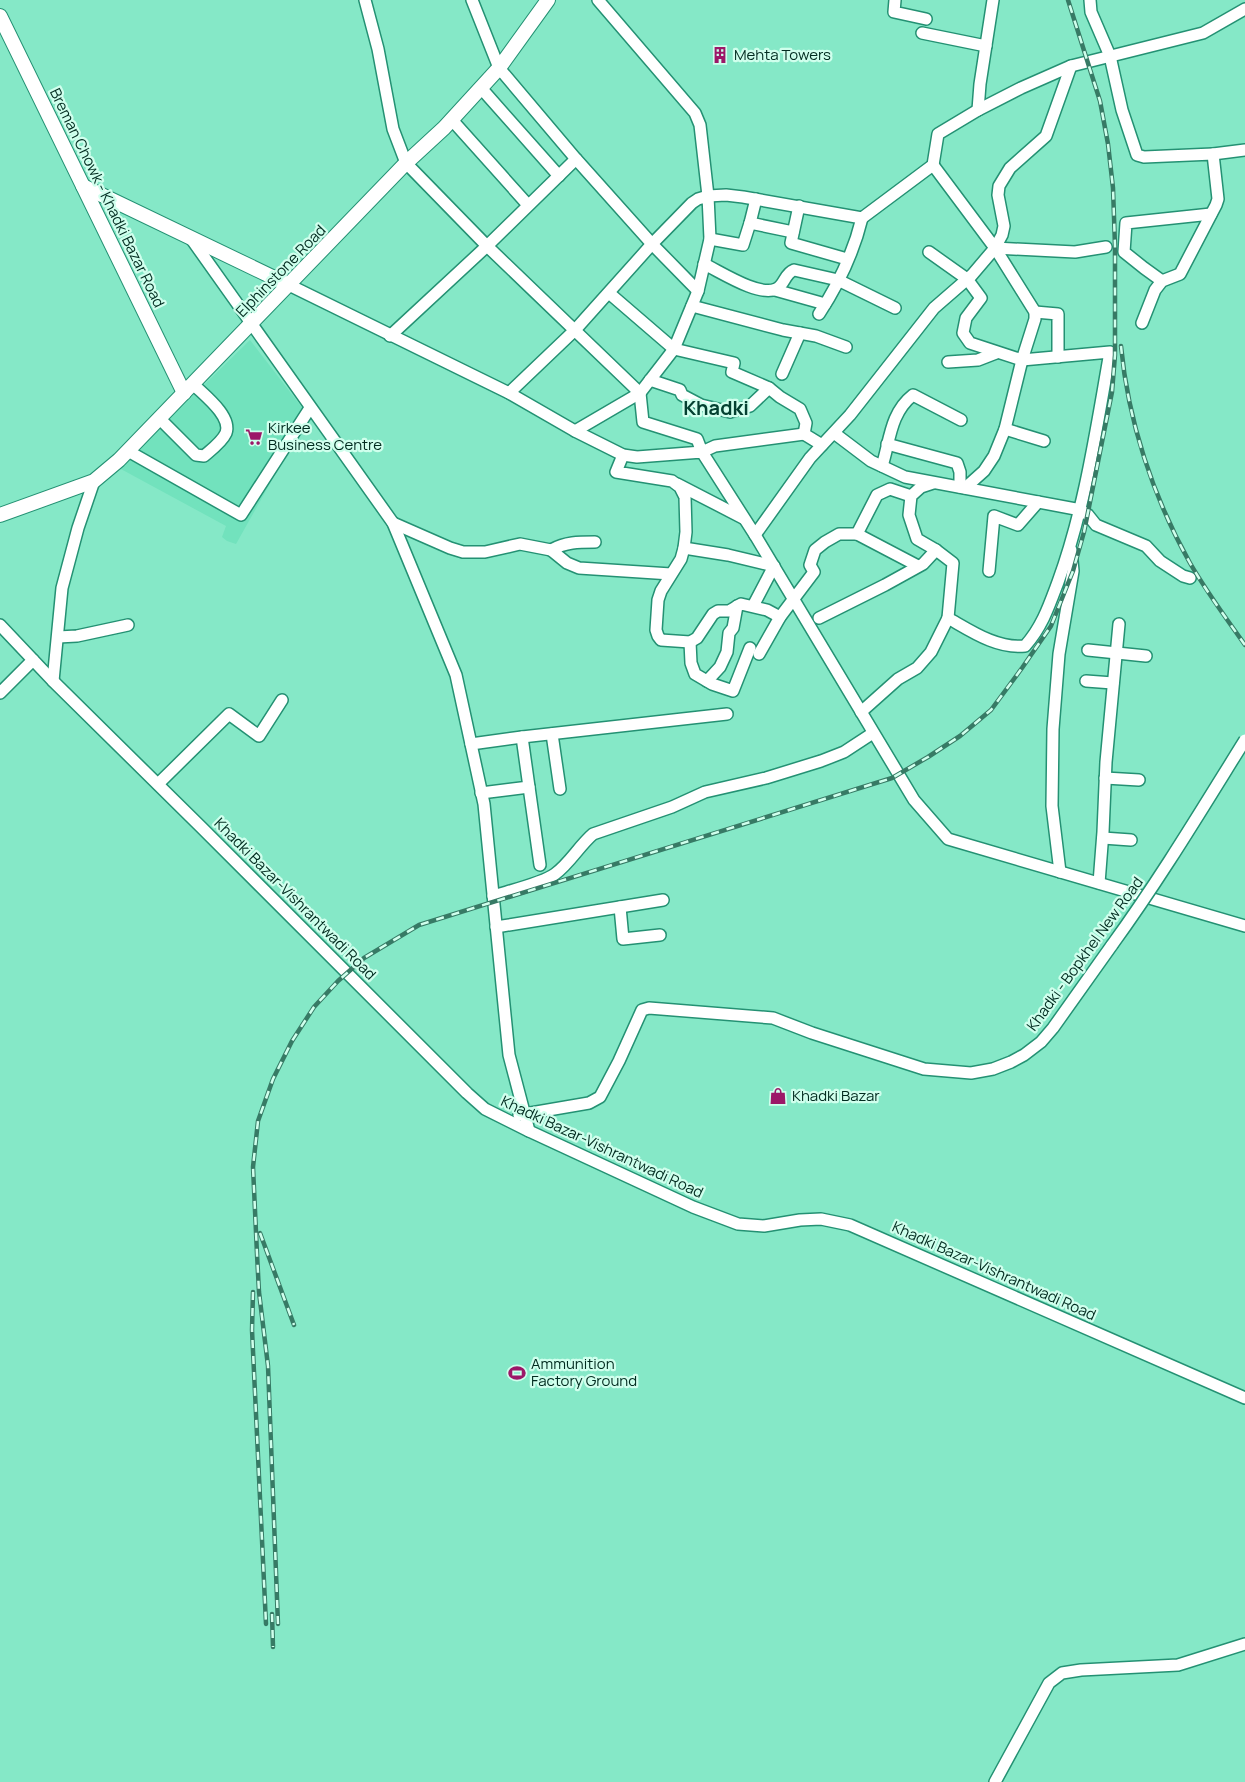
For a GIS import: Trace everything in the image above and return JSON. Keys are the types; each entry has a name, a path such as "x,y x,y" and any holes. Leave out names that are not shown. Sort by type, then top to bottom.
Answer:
{"main road":[{"name":"Elphinstone Road","path":"0,515 94,481 128,451 406,163 452,120 500,68 543,2"},
{"name":"Breman Chowk - Khadki Bazar Road","path":"0,16 83,186 189,389"},
{"path":"83,186 289,285"}],"street":[{"path":"366,0 378,49 393,129 406,163 487,246 640,393 643,422 697,439 702,452 774,566 914,800 948,839 1245,926"},
{"path":"472,0 500,68 576,159 652,244 698,291"},
{"path":"575,431 640,393 674,349 698,291 710,239 708,196 700,125 695,113 598,0"},
{"path":"896,0 894,12 926,19"},
{"path":"978,110 992,0"},
{"path":"1090,0 1091,12 1110,56 1122,110 1137,155 1144,157 1213,154 1245,150"},
{"path":"775,290 822,309 838,280 862,218 933,165 938,134 978,110 1071,66 1203,33 1245,8"},
{"path":"922,33 986,46"},
{"path":"755,535 810,458 850,415 934,308 967,279 996,248 1004,226 998,195 999,186 1010,168 1046,136 1071,66"},
{"path":"481,88 559,176"},
{"path":"452,120 528,205"},
{"path":"1142,323 1155,290 1162,281 1180,274 1218,199 1213,154"},
{"path":"390,336 487,246 576,159"},
{"path":"933,165 996,248 1035,312 1035,319 1022,360 1005,429 994,456 984,471 962,487"},
{"path":"509,393 575,330 652,244 698,199 708,196 726,195 862,218"},
{"path":"710,239 743,246 756,199"},
{"path":"799,206 791,244 847,259"},
{"path":"1162,281 1124,252 1126,223 1211,214"},
{"path":"750,223 793,232"},
{"path":"190,237 310,408 394,522 456,675 481,793 509,1055 529,1131"},
{"path":"996,248 1075,252 1106,248"},
{"path":"929,252 967,279 981,298 966,318 963,333 970,343 1022,360 1110,352 1080,510 1071,544 1043,621 1025,646 1018,647 993,642 948,618"},
{"path":"704,264 754,288 767,291 775,290 781,286 786,275 794,270 838,280 895,308"},
{"path":"289,285 509,393 575,431 623,455 637,457 702,452 715,446 804,434 822,445"},
{"path":"609,293 674,349 734,363 732,372 769,388 780,398 800,409 806,423 804,434"},
{"path":"692,306 816,336 846,347"},
{"path":"1035,312 1058,314 1058,357"},
{"path":"782,374 800,333"},
{"path":"948,362 978,360 996,353"},
{"path":"650,380 680,390 682,395 701,404 730,412 750,406 769,388"},
{"path":"160,420 196,455 204,456 220,441 226,432 225,420 219,410 189,389"},
{"path":"882,466 891,430 904,403 913,395 961,420"},
{"path":"128,451 241,515 310,408"},
{"path":"1005,429 1044,441"},
{"path":"834,433 871,461 905,477 1080,510 1088,515 1096,526 1146,546 1160,561 1183,576 1190,578"},
{"path":"887,444 957,463 962,487"},
{"path":"623,455 616,472 672,481 745,519"},
{"path":"53,681 62,588 78,528 94,481"},
{"path":"861,712 898,679 922,663 931,652 948,618 953,563 917,538 909,514 910,496 921,487 933,482"},
{"path":"676,484 680,487 685,497 686,532 681,559 661,591 658,600 658,636 661,640 690,642 697,638 712,614 718,611 729,611 741,604 767,610 780,617"},
{"path":"857,534 877,495 890,489 910,496"},
{"path":"989,570 994,516 1018,525 1038,502"},
{"path":"394,522 450,548 463,552 485,552 520,544 551,550 567,563 579,568 671,574"},
{"path":"690,642 691,663 695,674 707,681 734,691 754,651 814,572 810,565 815,550 839,534 857,534 918,566"},
{"path":"551,550 560,545 575,542 595,542"},
{"path":"1060,872 1052,806 1053,729 1059,654 1073,571 1071,544"},
{"path":"684,548 728,555 774,566"},
{"path":"819,618 918,566 936,550"},
{"path":"753,606 774,566"},
{"path":"707,681 720,667 727,652 729,633 733,628 737,606"},
{"path":"1099,883 1105,778 1119,624"},
{"path":"58,637 77,636 128,625"},
{"name":"Khadki Bazar-Vishrantwadi Road","path":"0,626 53,681 485,1109 693,1207 738,1224 764,1226 800,1220 821,1219 850,1225 1245,1398"},
{"path":"1088,650 1146,656"},
{"path":"0,693 33,660"},
{"path":"1086,681 1113,683"},
{"path":"158,784 229,714 259,736 282,700"},
{"path":"471,744 727,714"},
{"path":"493,896 553,876 563,868 593,834 672,806 705,792 766,778 821,762 844,752 873,733"},
{"path":"552,734 560,789"},
{"path":"522,737 540,866"},
{"name":"Khadki - Bopkhel New Road","path":"525,1113 589,1103 600,1097 642,1010 649,1008 773,1018 812,1033 924,1069 971,1073 993,1069 1024,1055 1041,1042 1053,1028 1140,906 1245,740"},
{"path":"1105,778 1139,780"},
{"path":"481,793 529,787"},
{"path":"1103,838 1131,840"},
{"path":"496,927 663,900"},
{"path":"620,907 623,939 660,935"},
{"path":"506,1119 525,1113"},
{"path":"995,1782 1049,1683 1062,1673 1081,1670 1178,1665 1245,1644"}],"shaded area":[{"name":"Kirkee Business Centre","path":"250,340 307,414 307,421 236,544 222,537 226,526 119,468"}],"railway":[{"path":"278,1624 268,1366 259,1292 253,1167 258,1121 273,1079 292,1041 314,1007 338,981 364,958 419,925 892,778 960,736 991,710 1051,626 1073,571 1084,532 1112,392 1115,355 1115,246 1113,188 1108,144 1100,101 1068,0"},
{"path":"1121,346 1124,374 1136,430 1144,458 1165,512 1196,573 1245,645"},
{"path":"260,1233 294,1325"},
{"path":"253,1292 252,1330 266,1624"},
{"path":"272,1614 273,1647"}],"place":[{"name":"Mehta Towers","path":"720,55"},
{"name":"Kirkee Business Centre","path":"254,437"},
{"name":"Khadki Bazar","path":"778,1096"},
{"name":"Ammunition Factory Ground","path":"517,1373"}],"district":[{"name":"Khadki","path":"716,408"}]}
